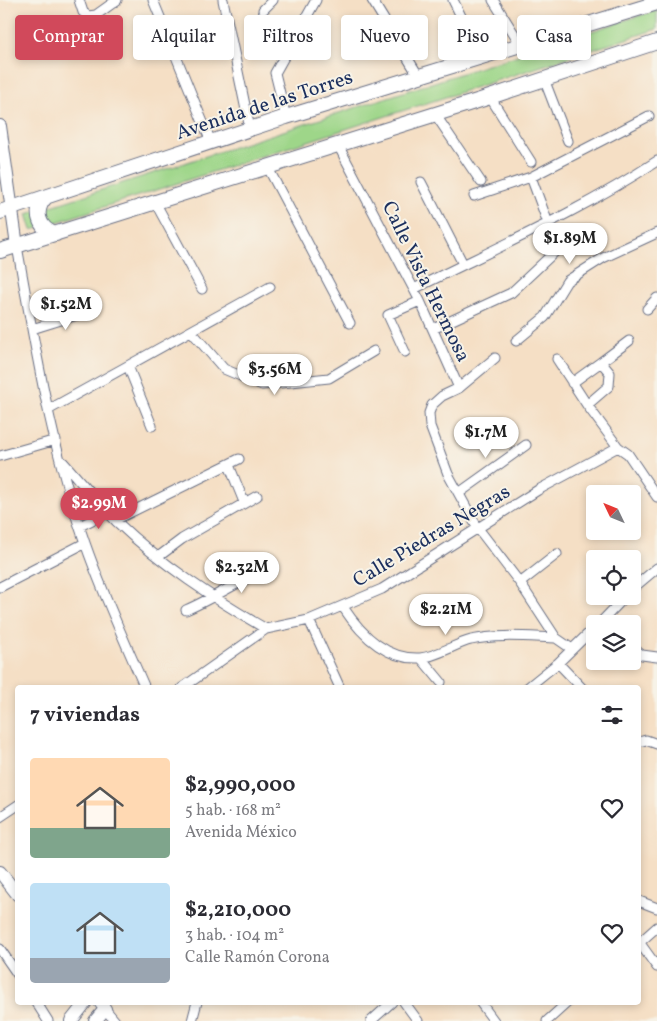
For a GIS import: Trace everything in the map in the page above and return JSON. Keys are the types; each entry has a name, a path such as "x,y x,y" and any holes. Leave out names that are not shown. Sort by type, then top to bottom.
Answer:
{"main road":[{"name":"Avenida de las Torres","path":"591,23 657,3"},
{"path":"0,251 544,80 657,42"},
{"name":"Avenida de las Torres","path":"6,211 286,117 470,60"},
{"path":"46,197 41,204 39,217 43,226 56,234"}],"street":[{"path":"79,0 83,12 88,16 96,15 117,0"},
{"path":"153,0 210,142"},
{"path":"223,0 250,129"},
{"path":"263,10 273,0"},
{"path":"286,117 275,73 316,0"},
{"path":"372,0 418,75"},
{"path":"453,0 460,15"},
{"path":"493,0 517,38"},
{"path":"544,80 568,141"},
{"path":"490,97 531,162"},
{"path":"435,114 481,182"},
{"path":"474,196 531,177 649,116"},
{"path":"0,126 6,211 17,246 48,410 85,543 144,685"},
{"name":"Calle Vista Hermosa","path":"338,144 420,301 459,388 442,396 432,405 429,413 430,426 448,474 477,527 520,582 556,638 572,649"},
{"path":"414,289 548,223 623,183 657,161"},
{"path":"267,166 350,323"},
{"path":"433,329 511,293 560,247 548,223 531,177"},
{"path":"421,182 463,264"},
{"path":"155,202 202,288"},
{"path":"516,341 545,317 567,282 602,258 657,234"},
{"path":"48,410 270,287"},
{"path":"647,309 657,298"},
{"path":"406,352 388,315 420,301"},
{"path":"32,329 93,310"},
{"path":"191,331 224,369 262,385 329,378 374,351"},
{"path":"572,383 629,341"},
{"path":"459,388 495,358"},
{"path":"557,359 587,405 618,448 628,454 657,498"},
{"path":"587,405 609,386 610,373 601,362"},
{"path":"128,366 152,426"},
{"path":"0,456 56,440"},
{"path":"459,493 526,445"},
{"name":"Calle Piedras Negras","path":"186,685 266,629 309,620 382,589 538,490 618,448"},
{"path":"61,459 115,520 158,557 214,598 266,629"},
{"path":"115,520 239,459"},
{"path":"229,465 244,502"},
{"path":"158,557 182,539 257,496"},
{"path":"80,526 108,512"},
{"path":"0,587 85,543"},
{"path":"520,582 557,554"},
{"path":"641,581 657,568"},
{"path":"186,610 214,598 221,591 253,575"},
{"path":"611,615 619,605"},
{"path":"343,607 362,633 375,644 388,651 421,658 470,640 492,637 556,638"},
{"path":"309,620 339,685"},
{"path":"531,685 558,663 586,636"},
{"path":"641,654 657,657"},
{"path":"421,658 441,682"},
{"path":"558,663 579,685"},
{"path":"641,741 646,740 657,743"},
{"path":"0,817 15,807"},
{"path":"0,872 15,891"},
{"path":"641,902 657,908"},
{"path":"641,941 657,927"},
{"path":"641,946 657,967"},
{"path":"0,949 15,971"},
{"path":"38,1005 46,1020"},
{"path":"71,1021 84,1005"},
{"path":"192,1021 196,1005"},
{"path":"371,1021 389,1005"},
{"path":"406,1005 418,1021"},
{"path":"482,1005 494,1021"},
{"path":"547,1021 565,1005"},
{"path":"95,1021 102,1006 115,1021"}],"green space":[{"path":"657,10 657,29 591,50 591,31"},
{"path":"517,55 517,60 561,60 32,230 27,214"}]}
